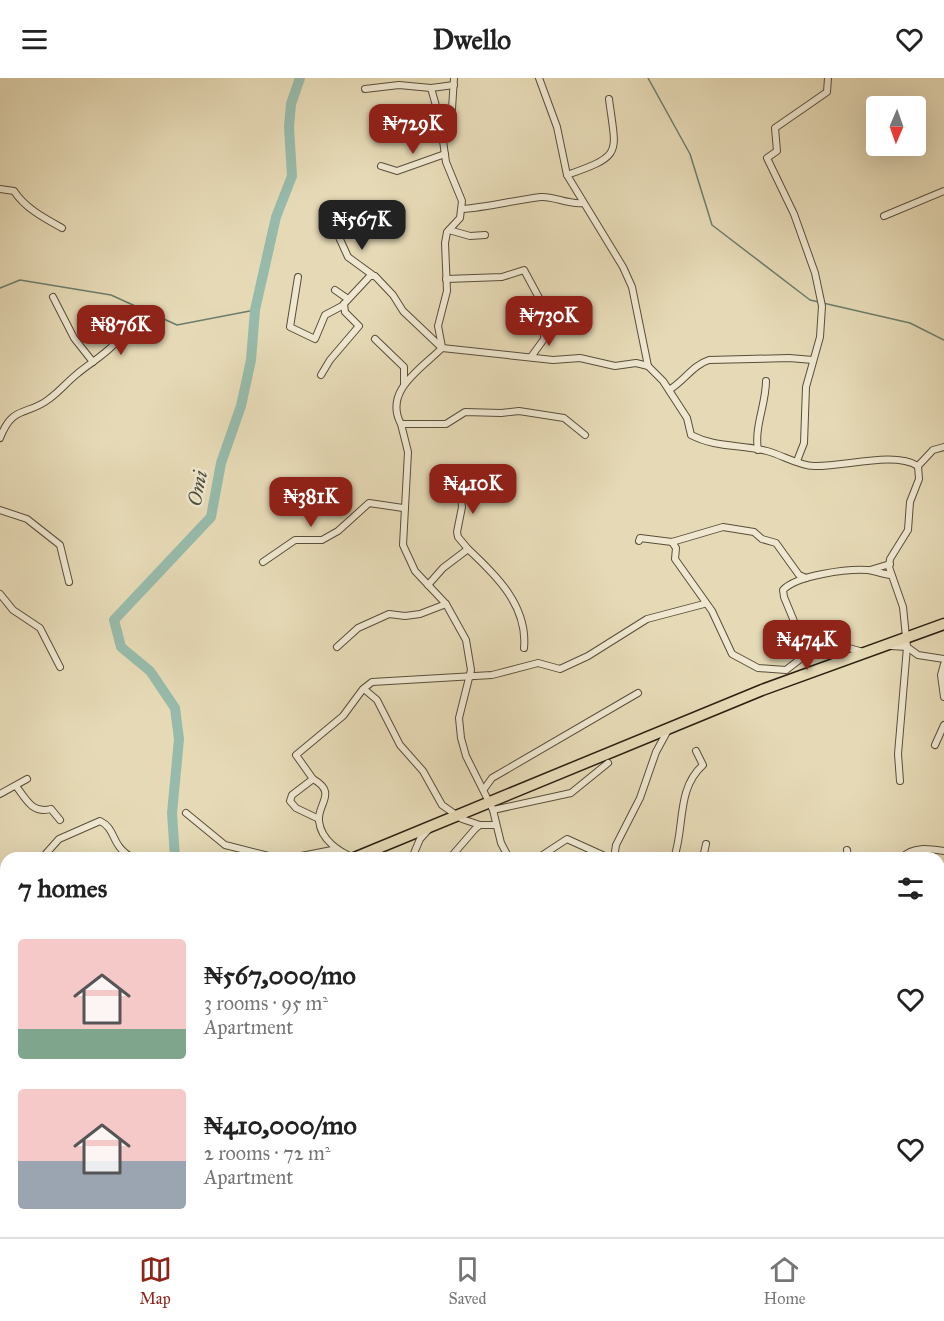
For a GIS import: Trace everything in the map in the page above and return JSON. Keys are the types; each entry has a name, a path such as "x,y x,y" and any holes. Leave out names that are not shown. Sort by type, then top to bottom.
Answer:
{"highway":[{"path":"370,852 762,690 944,624"}],"street":[{"path":"538,78 556,127 567,175 582,202 609,240 632,287 648,366 669,390 687,418 691,435 722,446 758,450 811,466 894,460 910,461 918,466"},
{"path":"797,462 804,444 806,387 820,336 822,306 819,289 794,214 767,158 777,151 775,128 827,92 828,78"},
{"path":"365,89 399,81 431,88 454,81 452,110 440,120"},
{"path":"431,88 440,120 445,154 459,190 462,208 460,218 449,230 445,243 447,291 438,326 442,348"},
{"path":"567,175 594,165 614,150 616,143 609,99"},
{"path":"381,166 397,171 445,154"},
{"path":"0,189 14,191 25,206 42,214 62,228"},
{"path":"884,216 944,191"},
{"path":"462,208 542,197 561,202 582,202"},
{"path":"449,230 470,236 485,235"},
{"path":"338,235 348,257 375,276 404,311 442,348 553,360 580,358 615,366 636,363 648,366"},
{"path":"446,279 502,277 525,270 546,309 544,339 531,357"},
{"path":"298,277 290,327 315,339 325,315 346,302 370,276 375,276"},
{"path":"321,375 330,360 359,326 345,312 346,302 335,290"},
{"path":"53,297 74,338 93,362"},
{"path":"546,309 564,302"},
{"path":"0,438 6,424 22,410 48,401 113,346 126,320"},
{"path":"375,339 404,367 404,384 396,408 408,452 403,508 403,545 415,571 446,604 466,640 470,659 469,676 459,718 461,738 466,756 484,789 507,852"},
{"path":"404,384 442,348"},
{"path":"669,390 684,381 698,363 709,360 789,358 813,360"},
{"path":"758,450 756,438 766,396 766,381"},
{"path":"401,424 446,424 465,412 501,414 519,411 564,418 585,435"},
{"path":"900,781 898,754 907,647 903,607 891,575 890,564 908,530 910,502 919,479 918,466 933,450 944,447"},
{"path":"460,487 462,507 458,537 500,578 510,595 525,637 524,648"},
{"path":"263,562 295,540 322,540 338,531 369,503 403,508"},
{"path":"0,510 27,519 60,545 69,582"},
{"path":"639,541 640,538 672,542 723,527 754,532 762,539 776,543 799,575 806,578"},
{"path":"672,542 676,548 675,559 704,604 712,611 732,654 758,669 786,670 812,650 842,646 863,652 883,646 907,647 918,655 944,659"},
{"path":"428,585 443,568 468,549"},
{"path":"812,650 803,643 783,590 806,578 868,570 890,564"},
{"path":"868,570 891,575"},
{"path":"0,594 13,610 40,628 60,667"},
{"path":"337,647 358,628 389,614 405,616 420,614 446,604"},
{"path":"343,852 337,849 322,830 319,819 326,796 325,789 296,756 343,716 372,682 492,675 537,663 560,669 588,656 646,619 704,604"},
{"path":"944,664 941,675 944,697"},
{"path":"364,689 377,700 400,745 423,771 442,805 462,819 480,825 496,825"},
{"path":"484,789 492,778 638,693"},
{"path":"615,852 616,845 640,798 656,752 674,721"},
{"path":"935,745 944,725"},
{"path":"676,852 685,794 697,770 703,765 696,751"},
{"path":"492,810 571,793 608,763"},
{"path":"313,778 292,795 290,801 296,808 319,819"},
{"path":"0,794 27,779"},
{"path":"16,786 29,806 41,810 51,809 60,820"},
{"path":"186,813 225,844 255,852"},
{"path":"415,852 420,839 427,831 444,819 462,819"},
{"path":"47,852 59,839 100,821 110,829 117,847 125,852"},
{"path":"455,852 480,825"},
{"path":"547,852 567,839 596,852"},
{"path":"704,852 706,844"},
{"path":"322,852 337,849"},
{"path":"908,852 919,849 944,851"}],"waterway":[{"name":"Omi","path":"175,852 172,813 179,739 175,708 150,671 121,647 114,620 211,517 221,463 241,406 251,360 255,310 276,217 292,176 289,127 291,104 300,78"},
{"path":"648,78 690,154 712,225 810,300 819,302"},
{"path":"0,288 20,280 111,295 177,325 255,310"},
{"path":"823,303 910,323 944,340"}]}
